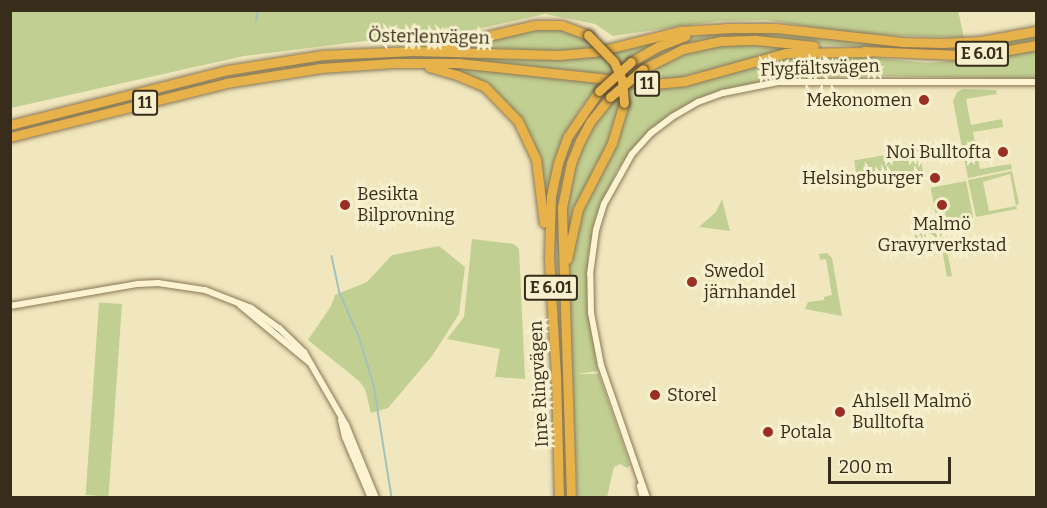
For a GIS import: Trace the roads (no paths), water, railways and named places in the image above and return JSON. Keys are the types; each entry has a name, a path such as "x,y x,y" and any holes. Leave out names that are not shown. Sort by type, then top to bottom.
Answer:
{"highway":[{"path":"323,55 448,45 535,25 561,25 588,35 614,62 622,80 624,103 615,136 585,192 572,225 567,255 566,315"},
{"name":"Inre Ringvägen","path":"559,498 549,225 554,177 571,130 599,91 631,62 679,37 732,28 776,28 902,42 943,43 981,41 1036,31"},
{"name":"Österlenvägen","path":"10,124 172,83 278,61 323,55 414,51 543,56 615,48 680,32 732,28"},
{"name":"Inre Ringvägen","path":"572,498 562,239 565,185 580,141 590,122 610,97 643,69 683,49 738,40 868,52 958,56 1036,45"},
{"name":"Österlenvägen","path":"10,137 216,85 281,73 394,63 485,65 571,74 636,84 669,83 786,53 868,52"},
{"path":"394,63 432,68 473,81 497,97 518,121 534,152 542,192 551,298"}],"street":[{"name":"Flygfältsvägen","path":"647,498 601,365 591,313 590,274 596,230 604,204 626,162 651,133 698,102 723,93 771,83 806,80 1036,82"},
{"path":"10,308 138,284 158,283 191,286 251,308 279,328 304,352 325,385 355,444 376,498"},
{"path":"341,419 344,434 371,498"},
{"name":"Flygfältsvägen","path":"636,467 643,498"}],"waterway":[{"path":"256,21 258,10"},
{"path":"332,256 340,293 359,336 374,385 392,498"}],"place":[{"name":"Mekonomen","path":"924,100"},
{"name":"Noi Bulltofta","path":"1003,152"},
{"name":"Helsingburger","path":"935,178"},
{"name":"Besikta Bilprovning","path":"345,205"},
{"name":"Malmö Gravyrverkstad","path":"942,205"},
{"name":"Swedol järnhandel","path":"692,282"},
{"name":"Storel","path":"655,395"},
{"name":"Ahlsell Malmö Bulltofta","path":"840,412"},
{"name":"Potala","path":"768,432"}]}
